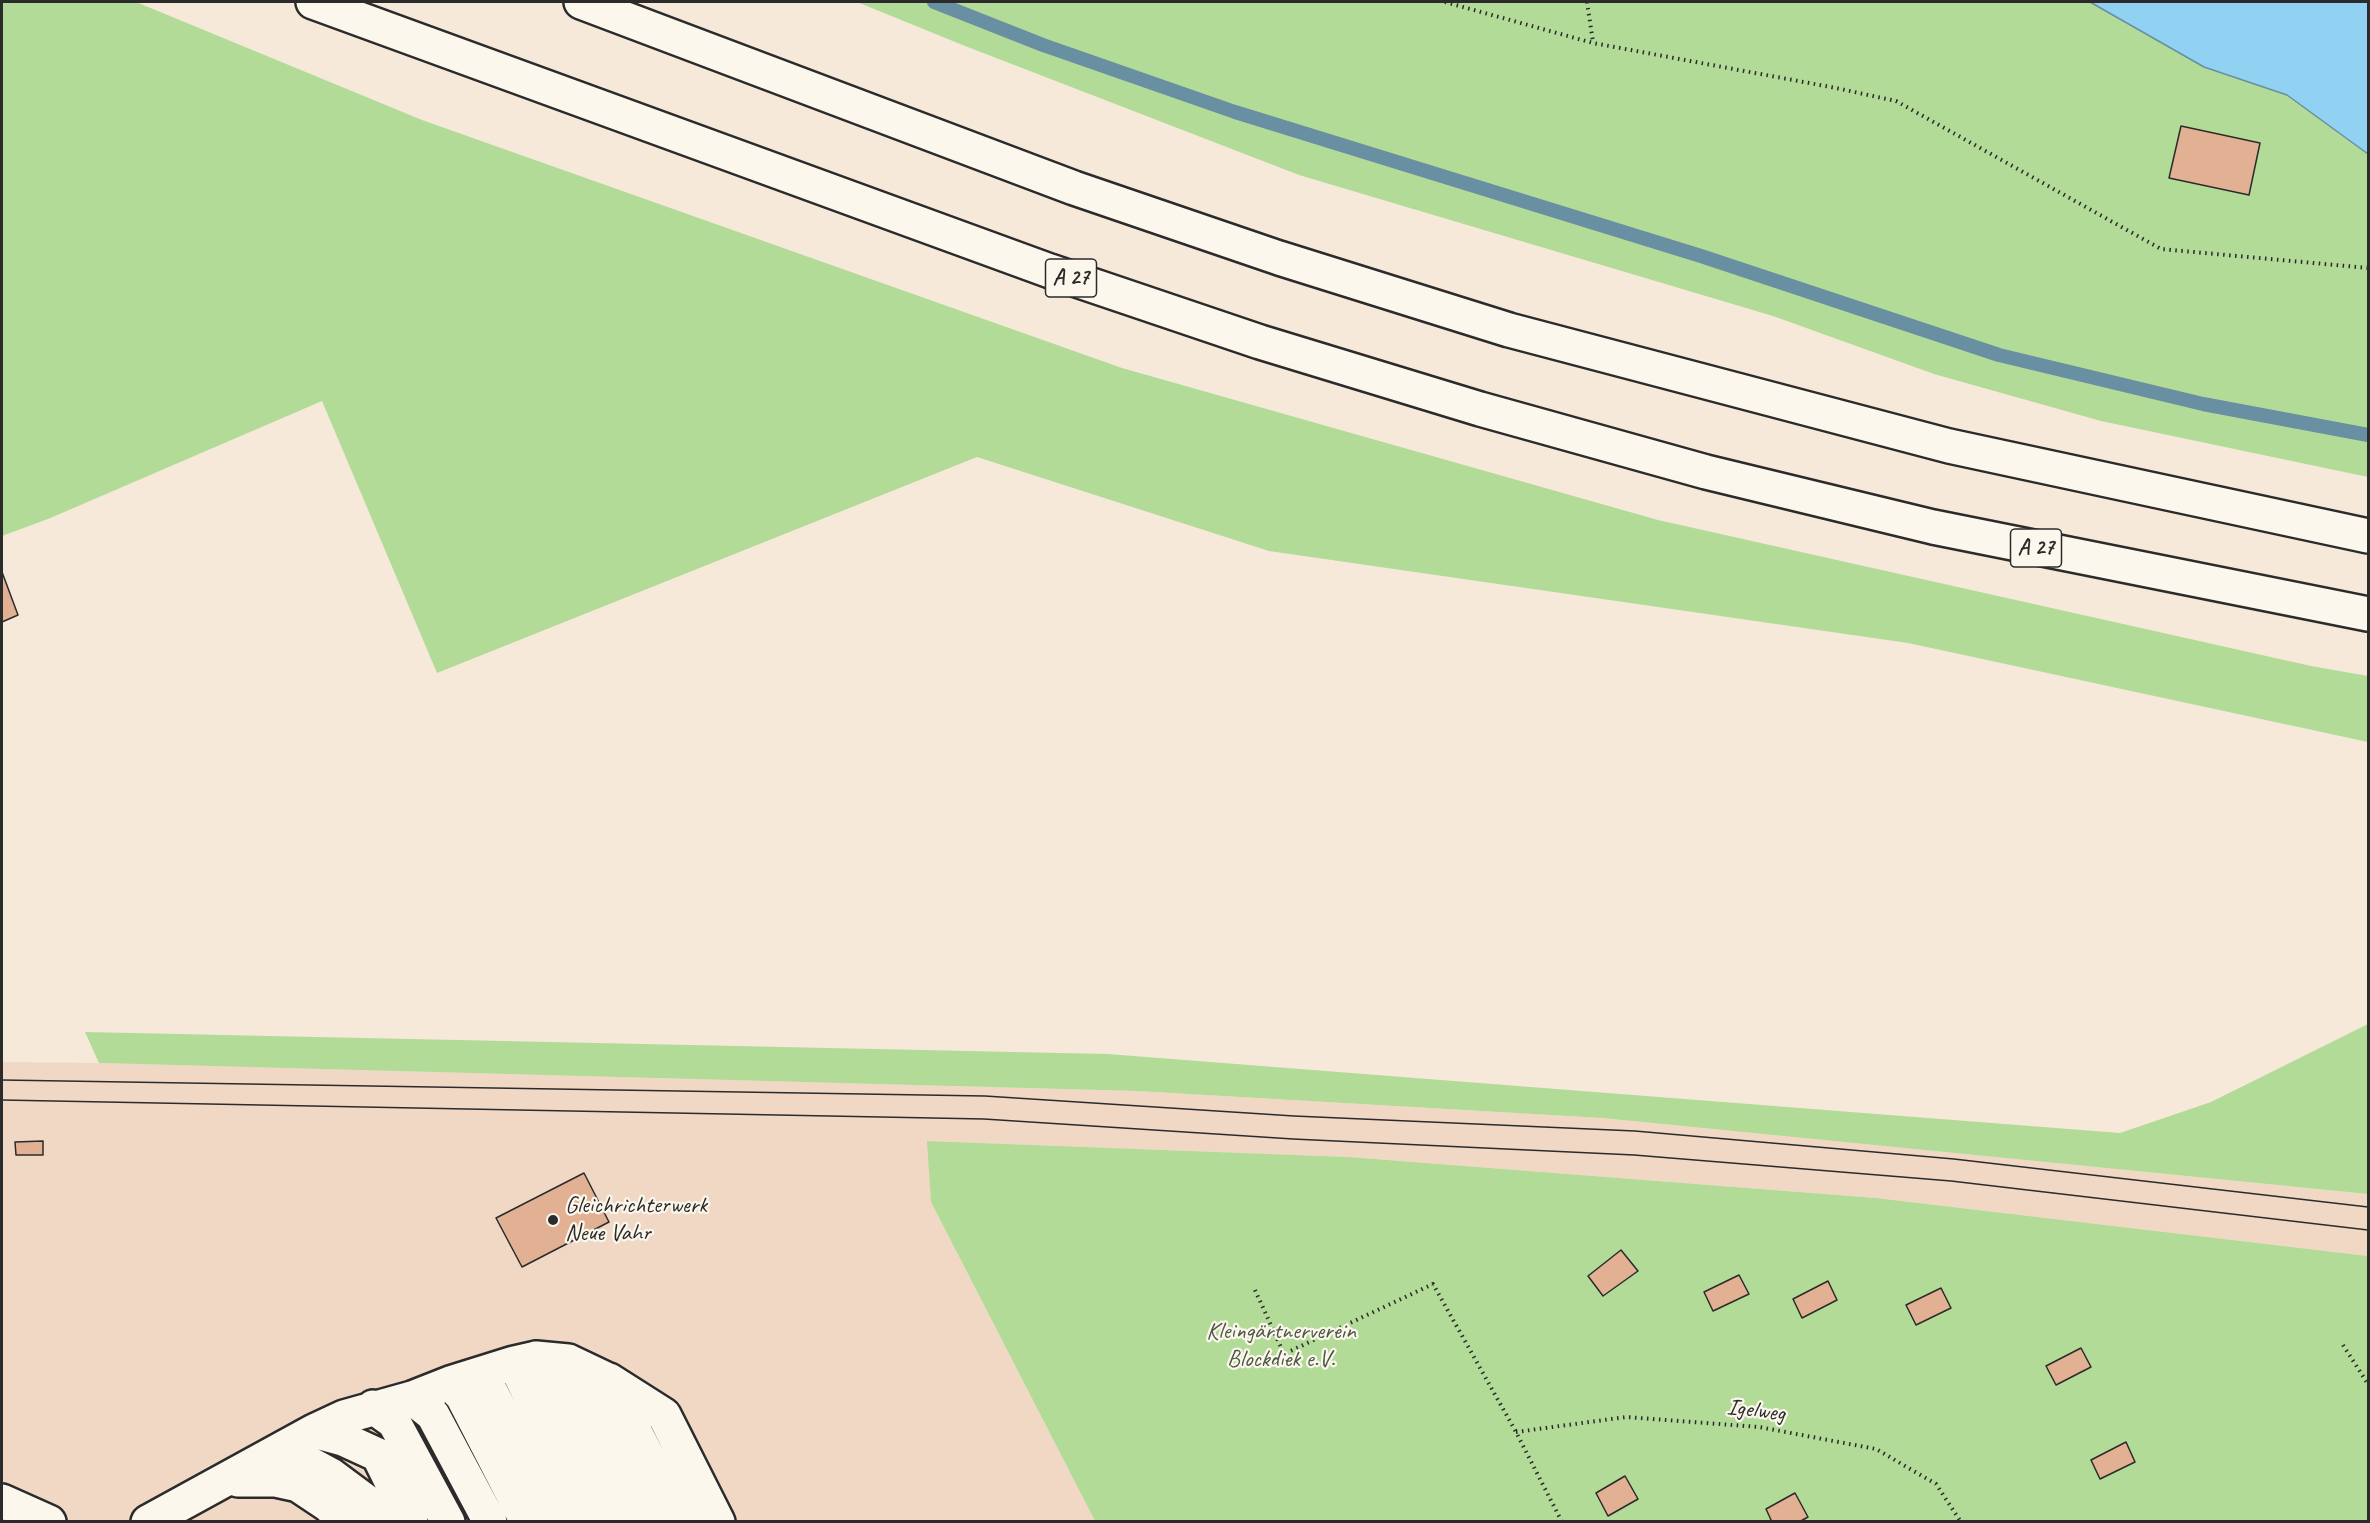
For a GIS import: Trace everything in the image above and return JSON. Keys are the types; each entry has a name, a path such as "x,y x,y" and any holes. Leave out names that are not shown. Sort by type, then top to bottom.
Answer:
{"main road":[{"path":"313,2 448,51"},
{"name":"A 27","path":"343,2 448,51 1050,271 1260,342 1480,409 1706,472 1933,527 2368,614"},
{"path":"581,2 1074,188 1279,258 1509,330 1949,446 2368,536"},
{"path":"620,2 714,53"},
{"path":"525,1361 592,1521"},
{"path":"525,1361 623,1521"},
{"path":"148,1521 344,1417 412,1398 450,1383 525,1361 568,1361 608,1380 664,1415 718,1521"},
{"path":"568,1361 653,1521"},
{"path":"608,1380 682,1521"},
{"path":"450,1383 486,1382 558,1521"},
{"path":"450,1383 462,1395 527,1521"},
{"path":"412,1398 433,1415 490,1521"},
{"path":"374,1407 394,1422 448,1521"},
{"path":"314,1431 343,1439 378,1455 411,1521"},
{"path":"255,1464 286,1457 307,1462 331,1475 370,1504 379,1521"},
{"path":"223,1480 275,1480 298,1485 328,1505 346,1521"},
{"path":"2,1501 49,1521"}],"path":[{"path":"1445,2 1593,43 1825,85 1896,101 2161,249 2368,268"},
{"path":"1587,2 1593,43"},
{"path":"1255,1290 1284,1354 1433,1284 1516,1432 1562,1521"},
{"path":"2343,1345 2368,1384"},
{"name":"Igelweg","path":"1516,1432 1626,1417 1760,1427 1876,1449 1936,1484 1961,1521"}],"shaded area":[{"path":"2,1062 1137,1091 1602,1118 2368,1194 2368,1256 1876,1198 1349,1157 928,1141 931,1202 1095,1521 2,1522"}],"green space":[{"path":"2,2 136,2 422,120 1122,368 1658,520 2311,666 2368,676 2368,742 1908,643 1269,551 977,457 437,673 322,401 48,519 2,536"},
{"path":"857,2 2368,2 2368,477 2101,421 1934,374 1773,316 1299,175"},
{"path":"2368,1024 2368,1194 1602,1118 1137,1091 99,1063 85,1032 1108,1054 2120,1133 2211,1102"},
{"name":"Kleingärtnerverein Blockdiek e.V.","path":"927,1141 1349,1157 1876,1198 2368,1256 2368,1521 1095,1521 931,1202"}],"water":[{"path":"2090,2 2368,2 2368,154 2287,95 2204,67"}],"building":[{"path":"2181,126 2260,143 2249,195 2169,178"},
{"path":"2,572 18,615 2,622"},
{"path":"43,1141 43,1155 16,1155 15,1142"},
{"name":"Gleichrichterwerk Neue Vahr","path":"584,1173 609,1222 522,1267 496,1218"},
{"path":"1621,1250 1638,1271 1603,1296 1588,1276"},
{"path":"1739,1275 1749,1294 1713,1311 1704,1292"},
{"path":"1828,1281 1837,1300 1802,1318 1793,1299"},
{"path":"1941,1288 1951,1308 1916,1325 1906,1305"},
{"path":"2081,1348 2091,1367 2056,1385 2046,1366"},
{"path":"2126,1442 2135,1462 2100,1479 2091,1460"},
{"path":"1625,1476 1638,1499 1608,1516 1596,1493"},
{"path":"1795,1493 1808,1517 1799,1522 1772,1522 1766,1509"}],"waterway":[{"path":"934,2 1043,45 1235,112 1701,256 1999,355 2203,404 2368,435"}],"tram line":[{"path":"2,1080 985,1096 1294,1116 1635,1131 1954,1159 2368,1207"},
{"path":"2,1100 984,1119 1293,1139 1634,1155 1951,1181 2368,1230"}],"place":[{"name":"Gleichrichterwerk Neue Vahr","path":"553,1220"}]}
